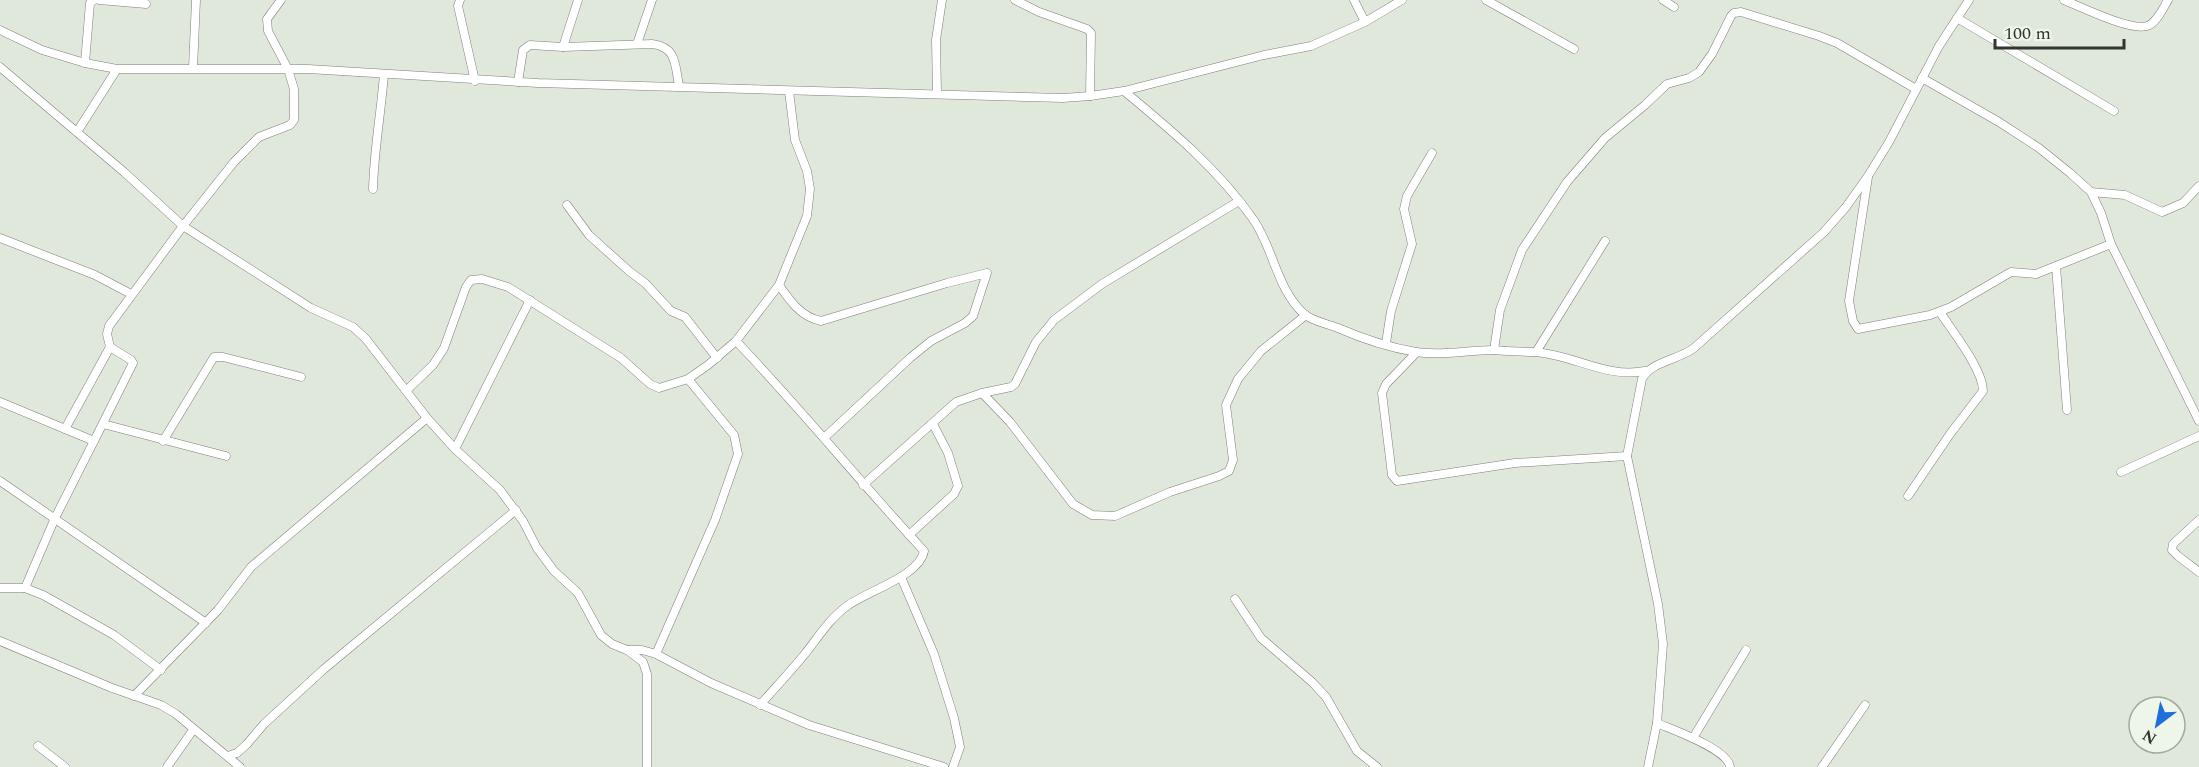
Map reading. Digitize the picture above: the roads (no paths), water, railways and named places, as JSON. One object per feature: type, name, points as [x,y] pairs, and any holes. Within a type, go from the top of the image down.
[{"type":"street","points":[[86,63],[90,3],[94,0]]},
{"type":"street","points":[[99,0],[146,4]]},
{"type":"street","points":[[193,68],[196,0]]},
{"type":"street","points":[[25,588],[55,518],[133,363],[110,346],[107,334],[109,326],[131,294],[234,162],[260,137],[290,125],[295,111],[294,89],[288,69],[268,31],[267,19],[281,0]]},
{"type":"street","points":[[563,47],[578,0]]},
{"type":"street","points":[[637,44],[652,0]]},
{"type":"street","points":[[937,93],[936,40],[942,0]]},
{"type":"street","points":[[1015,0],[1039,12],[1087,29],[1091,33],[1090,96]]},
{"type":"street","points":[[1354,0],[1365,22]]},
{"type":"street","points":[[0,30],[42,50],[117,69],[288,69],[475,81],[789,91],[1037,97],[1090,96],[1124,91],[1264,55],[1311,46],[1365,22],[1402,0]]},
{"type":"street","points":[[1486,0],[1574,49]]},
{"type":"street","points":[[1664,0],[1674,7]]},
{"type":"street","points":[[1124,91],[1199,157],[1239,201],[1266,242],[1285,292],[1306,315],[1349,333],[1417,352],[1494,350],[1536,352],[1622,373],[1645,371],[1685,355],[1824,232],[1868,176],[1922,78],[1969,0]]},
{"type":"street","points":[[2064,0],[2112,20],[2139,27],[2151,24],[2168,0]]},
{"type":"street","points":[[458,2],[475,81]]},
{"type":"street","points":[[1494,350],[1500,310],[1522,250],[1567,182],[1605,138],[1667,84],[1689,78],[1699,72],[1712,54],[1734,13],[1741,12],[1828,39],[1916,89]]},
{"type":"street","points":[[1957,18],[2114,111]]},
{"type":"street","points":[[518,82],[523,50],[530,45],[563,47],[637,44],[660,45],[671,53],[679,86]]},
{"type":"street","points":[[0,67],[183,226],[311,308],[359,332],[366,339],[427,418],[455,449],[500,490],[516,510],[554,571],[578,593],[601,635],[643,662],[647,674],[648,767]]},
{"type":"street","points":[[77,132],[117,69]]},
{"type":"street","points":[[373,189],[374,157],[381,119],[384,74]]},
{"type":"street","points":[[1922,78],[2029,142],[2091,192],[2111,244],[2199,421]]},
{"type":"street","points":[[406,391],[433,365],[444,348],[471,280],[482,279],[508,287],[621,358],[650,384],[659,388],[688,379],[717,358],[736,341],[779,285],[807,216],[810,189],[807,171],[795,140],[789,91]]},
{"type":"street","points":[[1386,343],[1391,310],[1412,244],[1404,209],[1407,196],[1432,153]]},
{"type":"street","points":[[1868,176],[1849,301],[1855,327],[1861,330],[1940,312],[2011,272],[2031,275],[2111,244]]},
{"type":"street","points":[[2091,192],[2125,195],[2162,212],[2183,203],[2199,186]]},
{"type":"street","points":[[863,485],[956,402],[982,393],[1006,389],[1015,384],[1036,342],[1046,328],[1102,284],[1239,201]]},
{"type":"street","points":[[567,205],[589,236],[645,282],[671,310],[685,318],[717,358]]},
{"type":"street","points":[[0,238],[95,275],[131,294]]},
{"type":"street","points":[[1536,352],[1605,241]]},
{"type":"street","points":[[2056,266],[2067,410]]},
{"type":"street","points":[[779,285],[790,302],[810,319],[821,321],[987,273],[973,316],[910,358],[824,438]]},
{"type":"street","points":[[455,449],[530,300]]},
{"type":"street","points":[[1908,496],[1950,434],[1983,391],[1982,383],[1974,367],[1940,312]]},
{"type":"street","points":[[982,393],[1010,422],[1073,504],[1092,514],[1115,516],[1170,492],[1229,471],[1233,460],[1226,405],[1238,379],[1261,351],[1306,315]]},
{"type":"street","points":[[736,341],[785,392],[863,485],[924,550],[919,563],[901,577],[870,591],[846,607],[830,622],[792,670],[760,705]]},
{"type":"street","points":[[65,429],[110,346]]},
{"type":"street","points":[[1417,352],[1386,384],[1383,393],[1392,475],[1397,481],[1515,463],[1627,456]]},
{"type":"street","points":[[163,441],[213,357],[223,357],[301,377]]},
{"type":"street","points":[[1645,371],[1635,408],[1627,456],[1658,604],[1662,634],[1657,723],[1648,767]]},
{"type":"street","points":[[656,654],[715,520],[738,454],[734,435],[688,379]]},
{"type":"street","points":[[0,402],[94,441]]},
{"type":"street","points":[[134,696],[206,623],[251,567],[427,418]]},
{"type":"street","points":[[103,424],[226,456]]},
{"type":"street","points":[[909,534],[954,494],[958,486],[948,453],[933,424]]},
{"type":"street","points":[[2121,472],[2199,436]]},
{"type":"street","points":[[0,481],[206,623]]},
{"type":"street","points":[[228,756],[237,753],[247,744],[264,724],[324,669],[516,510]]},
{"type":"street","points":[[2199,520],[2173,544],[2172,550],[2199,572]]},
{"type":"street","points":[[901,577],[934,654],[958,736],[960,747],[953,767]]},
{"type":"street","points":[[0,588],[25,588],[43,595],[114,635],[161,670]]},
{"type":"street","points":[[1235,599],[1261,638],[1312,682],[1326,698],[1357,751],[1377,767]]},
{"type":"street","points":[[0,641],[161,705],[176,714],[240,767]]},
{"type":"street","points":[[627,650],[642,650],[656,654],[711,683],[760,705],[838,735],[944,767]]},
{"type":"street","points":[[1693,738],[1746,650]]},
{"type":"street","points":[[1822,767],[1865,705]]},
{"type":"street","points":[[1657,723],[1693,738],[1728,760],[1731,767]]},
{"type":"street","points":[[167,767],[193,730]]},
{"type":"street","points":[[38,746],[65,767]]}]
